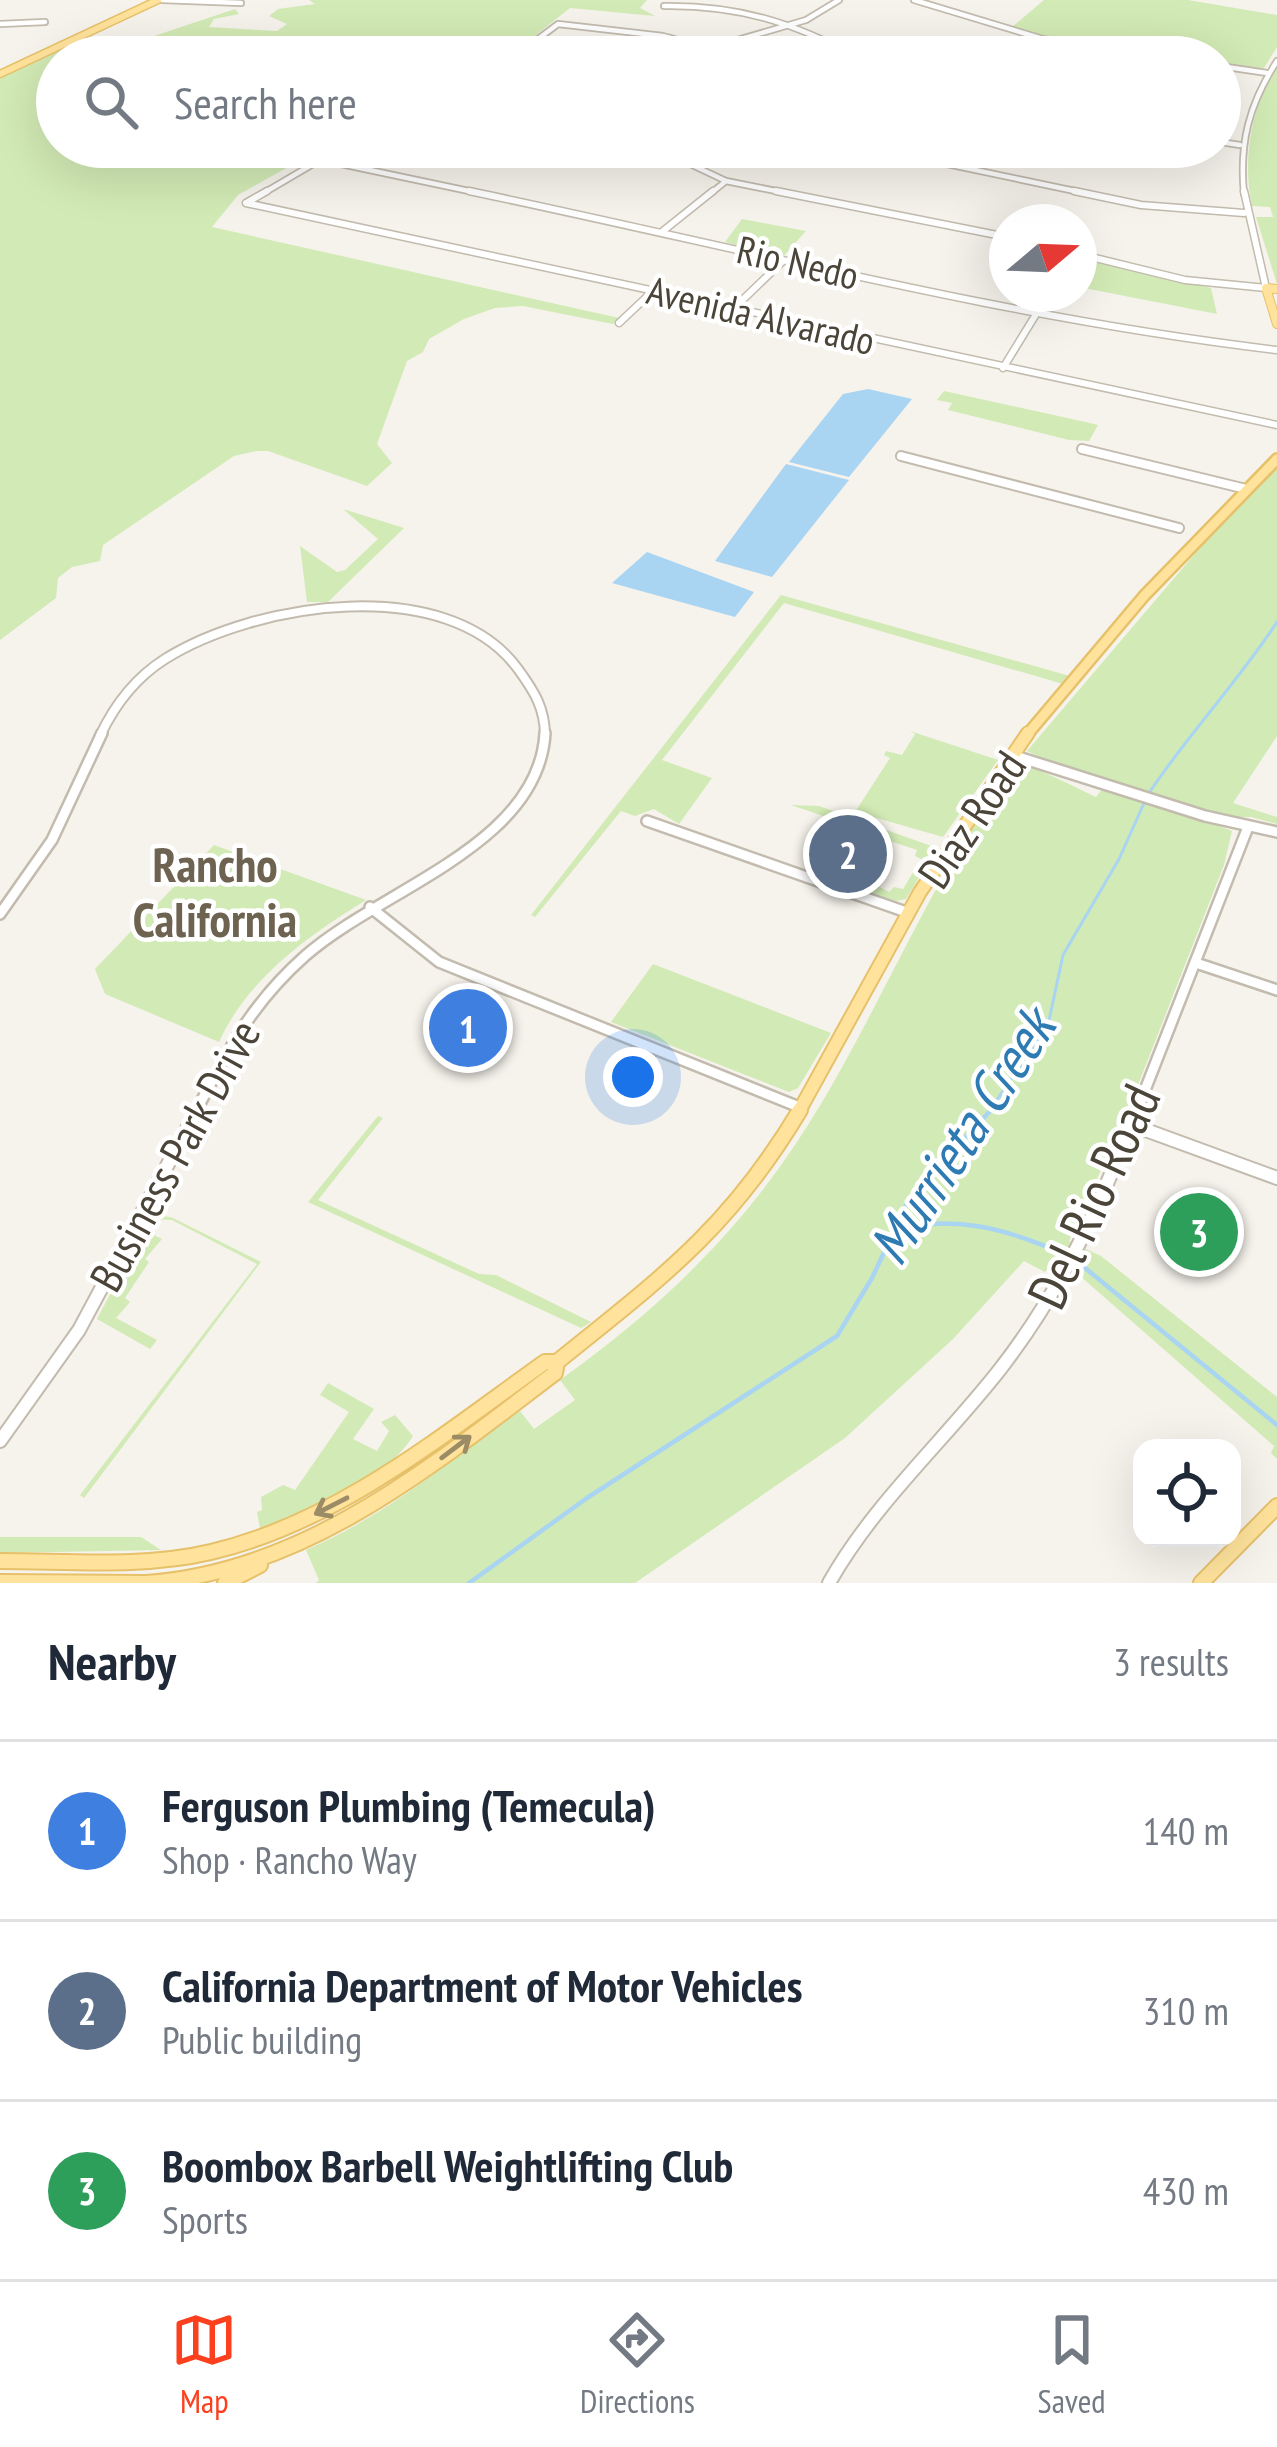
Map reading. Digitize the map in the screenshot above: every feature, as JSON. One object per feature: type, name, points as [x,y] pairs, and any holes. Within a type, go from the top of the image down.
[{"type":"main road","points":[[82,36],[160,0]]},
{"type":"main road","points":[[0,74],[36,57]]},
{"type":"main road","points":[[1272,289],[1277,324]]},
{"type":"main road","name":"Diaz Road","points":[[0,1582],[146,1583],[228,1569],[285,1552],[340,1526],[437,1462],[555,1373],[557,1362],[728,1215],[799,1107],[909,913],[1011,755],[1064,690],[1277,459]]},
{"type":"main road","name":"Diaz Road","points":[[0,1561],[152,1561],[211,1552],[266,1535],[347,1498],[545,1362],[557,1362]]},
{"type":"main road","points":[[1201,1583],[1277,1506]]},
{"type":"main road","points":[[226,1583],[285,1552]]},
{"type":"street","points":[[160,0],[241,2]]},
{"type":"street","points":[[750,36],[795,23],[839,0]]},
{"type":"street","points":[[914,0],[1030,36]]},
{"type":"street","points":[[664,6],[742,10],[795,23],[819,36]]},
{"type":"street","points":[[0,25],[45,22]]},
{"type":"street","points":[[542,36],[558,24],[663,36]]},
{"type":"street","points":[[1241,142],[1267,73],[1277,61]]},
{"type":"street","points":[[1241,69],[1267,73]]},
{"type":"street","points":[[1097,258],[1185,280],[1272,289],[1244,213],[1241,162]]},
{"type":"street","name":"Avenida Alvarado","points":[[308,168],[245,203],[1277,425]]},
{"type":"street","name":"Rio Nedo","points":[[360,168],[989,301]]},
{"type":"street","points":[[699,168],[726,181],[989,233]]},
{"type":"street","points":[[966,168],[1141,205],[1244,213]]},
{"type":"street","points":[[663,232],[726,181]]},
{"type":"street","points":[[730,311],[783,261]]},
{"type":"street","points":[[619,323],[653,291]]},
{"type":"street","points":[[1003,368],[1037,312]]},
{"type":"street","name":"Rio Nedo","points":[[1043,312],[1207,343],[1277,350]]},
{"type":"street","points":[[1082,449],[1246,489]]},
{"type":"street","points":[[901,456],[1205,534]]},
{"type":"street","name":"Business Park Drive","points":[[0,914],[41,861],[78,788],[102,725],[126,690],[169,656],[224,628],[274,614],[341,606],[405,611],[472,632],[524,672],[540,702],[545,727],[540,768],[510,815],[479,844],[370,907],[287,970],[248,1014],[79,1330],[0,1441]]},
{"type":"street","points":[[1011,755],[1277,832]]},
{"type":"street","points":[[647,821],[909,913]]},
{"type":"street","name":"Del Rio Road","points":[[829,1583],[881,1510],[1006,1364],[1082,1246],[1248,827]]},
{"type":"street","points":[[370,907],[439,962],[472,978],[799,1107]]},
{"type":"street","points":[[1196,963],[1277,990]]},
{"type":"street","points":[[1132,1126],[1277,1178]]},
{"type":"green space","points":[[309,0],[647,0],[640,8],[655,16],[570,8],[535,36],[154,36],[235,9],[239,14],[214,19],[209,27],[277,31],[287,24],[269,16],[278,9],[315,4]]},
{"type":"green space","points":[[1044,0],[1188,0],[1277,15],[1277,47],[1259,69],[1241,67],[1241,36],[1046,36],[1012,27]]},
{"type":"green space","points":[[36,60],[36,168],[286,168],[238,195],[212,227],[619,318],[613,324],[523,306],[495,308],[464,319],[429,339],[423,352],[407,361],[377,444],[392,463],[367,486],[268,451],[234,456],[103,545],[100,561],[72,567],[58,578],[56,598],[0,640],[0,78]]},
{"type":"green space","points":[[1277,67],[1277,284],[1256,217],[1273,217],[1270,207],[1252,206],[1248,170],[1255,116]]},
{"type":"green space","points":[[742,219],[806,231],[782,258],[725,242]]},
{"type":"green space","points":[[1097,262],[1211,288],[1217,314],[1097,291]]},
{"type":"green space","points":[[944,391],[1098,425],[1089,441],[1069,440],[948,410],[952,403],[937,400]]},
{"type":"green space","points":[[1277,468],[1277,736],[1233,803],[1277,817],[1277,824],[1251,817],[1202,819],[1232,831],[1224,865],[1129,1108],[1069,1241],[1101,1256],[1277,1397],[1277,1459],[1271,1453],[1274,1446],[1079,1275],[1053,1261],[1045,1272],[1024,1261],[953,1339],[845,1438],[635,1583],[316,1583],[319,1580],[306,1550],[390,1504],[520,1411],[534,1429],[575,1400],[560,1380],[670,1291],[743,1215],[800,1137],[949,867],[1016,764],[1096,797],[1104,787],[1027,751],[1250,489]]},
{"type":"green space","points":[[343,509],[404,528],[328,602],[307,602],[300,546],[337,572],[378,539]]},
{"type":"green space","points":[[781,595],[1070,676],[1063,684],[784,603],[662,760],[712,778],[679,824],[654,809],[635,816],[621,811],[535,917],[531,915]]},
{"type":"green space","points":[[910,731],[998,760],[943,837],[849,810],[857,809],[890,758],[884,755],[886,751],[902,755],[915,734]]},
{"type":"green space","points":[[791,805],[819,806],[937,848],[906,899],[896,901],[869,892],[868,887],[871,882],[889,892],[894,887],[903,889],[921,859],[915,856],[917,850],[837,828],[834,820],[821,826],[826,817]]},
{"type":"green space","points":[[214,845],[366,900],[323,928],[263,978],[219,1042],[105,994],[95,969]]},
{"type":"green space","points":[[653,964],[831,1033],[798,1088],[789,1092],[611,1022]]},
{"type":"green space","points":[[378,1116],[383,1118],[318,1200],[479,1274],[496,1275],[591,1322],[581,1328],[308,1202]]},
{"type":"green space","points":[[151,1213],[173,1218],[261,1262],[84,1498],[80,1495],[257,1264],[172,1220],[149,1219]]},
{"type":"green space","points":[[144,1230],[162,1239],[145,1259],[149,1262],[125,1298],[130,1302],[116,1318],[157,1340],[150,1349],[97,1319]]},
{"type":"green space","points":[[328,1383],[374,1409],[353,1439],[377,1451],[389,1431],[381,1422],[395,1415],[413,1436],[366,1480],[324,1504],[260,1529],[261,1497],[283,1485],[295,1490],[349,1412],[320,1395]]},
{"type":"green space","points":[[0,1537],[141,1537],[161,1550],[0,1553]]},
{"type":"water","points":[[868,389],[912,399],[849,477],[789,462],[843,394]]},
{"type":"water","points":[[786,464],[849,480],[772,577],[715,561]]},
{"type":"water","points":[[647,552],[754,592],[735,617],[612,583]]},
{"type":"waterway","name":"Murrieta Creek","points":[[1149,793],[1277,622]]},
{"type":"waterway","name":"Murrieta Creek","points":[[988,1113],[1048,1025],[1063,955],[1119,859],[1145,801]]},
{"type":"waterway","name":"Murrieta Creek","points":[[895,1229],[909,1199],[991,1110]]},
{"type":"waterway","points":[[895,1229],[938,1224],[981,1227],[1066,1255]]},
{"type":"waterway","name":"Murrieta Creek","points":[[469,1583],[587,1498],[837,1336],[895,1229]]},
{"type":"waterway","points":[[1074,1259],[1277,1425]]},
{"type":"place","name":"California Department of Motor Vehicles","points":[[848,854]]},
{"type":"place","name":"Ferguson Plumbing (Temecula)","points":[[468,1028]]},
{"type":"place","name":"Boombox Barbell Weightlifting Club","points":[[1199,1232]]},
{"type":"district","name":"Rancho California","points":[[215,892]]}]
